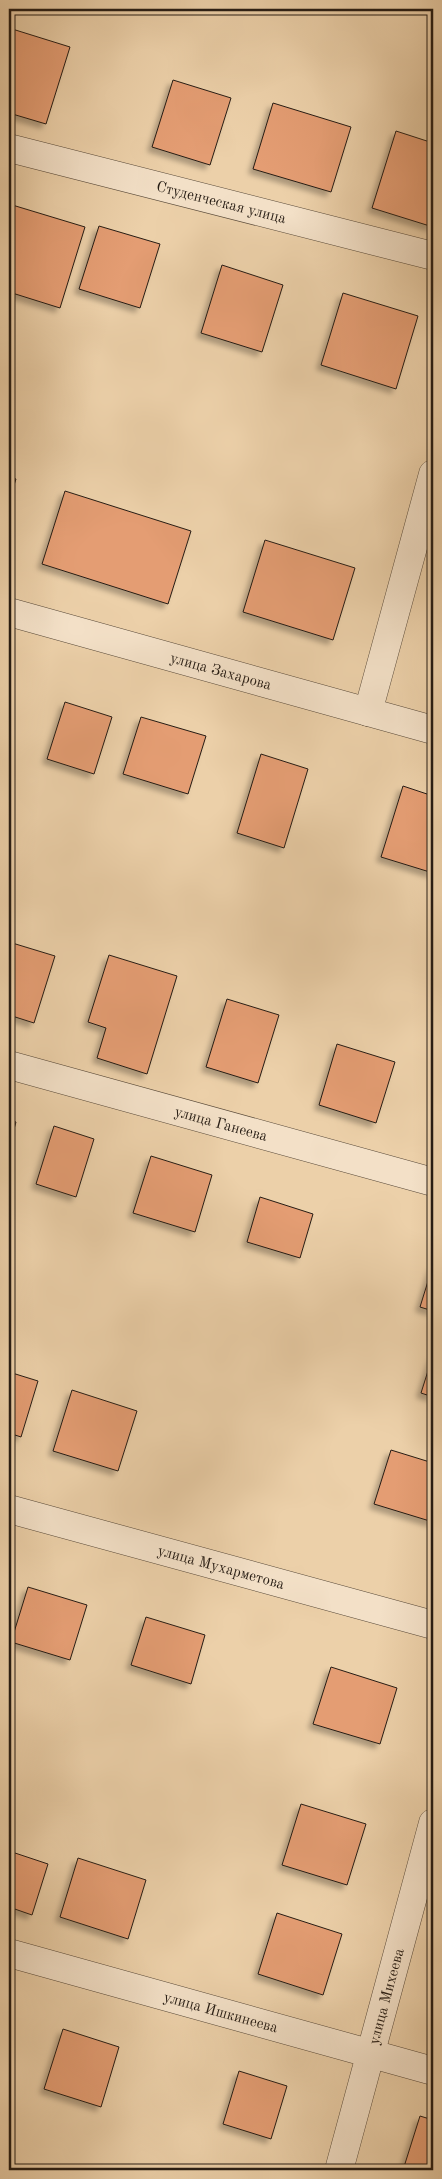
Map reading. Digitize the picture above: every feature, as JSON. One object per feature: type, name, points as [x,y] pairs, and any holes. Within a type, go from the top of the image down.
[{"type":"street","name":"Студенческая улица","points":[[9,148],[433,256]]},
{"type":"street","points":[[368,712],[433,474]]},
{"type":"street","name":"улица Захарова","points":[[9,612],[433,730]]},
{"type":"street","name":"улица Ганеева","points":[[9,1066],[433,1182]]},
{"type":"street","name":"улица Мухарметова","points":[[9,1509],[433,1624]]},
{"type":"street","name":"улица Михеева","points":[[339,2170],[433,1823]]},
{"type":"street","name":"улица Ишкинеева","points":[[9,1952],[433,2071]]},
{"type":"building","points":[[9,28],[70,47],[46,124],[9,113]]},
{"type":"building","points":[[173,80],[231,98],[210,165],[152,147]]},
{"type":"building","points":[[273,103],[351,127],[331,192],[253,169]]},
{"type":"building","points":[[396,131],[433,143],[433,227],[372,208]]},
{"type":"building","points":[[9,204],[85,227],[60,308],[9,292]]},
{"type":"building","points":[[99,226],[160,244],[140,308],[79,289]]},
{"type":"building","points":[[222,265],[283,285],[262,352],[201,333]]},
{"type":"building","points":[[343,293],[418,316],[396,389],[321,365]]},
{"type":"building","points":[[9,477],[16,479],[9,501]]},
{"type":"building","points":[[65,491],[191,531],[168,604],[42,564]]},
{"type":"building","points":[[265,540],[355,568],[333,640],[243,612]]},
{"type":"building","points":[[65,702],[112,717],[94,774],[47,759]]},
{"type":"building","points":[[141,717],[206,736],[188,794],[123,774]]},
{"type":"building","points":[[261,754],[308,769],[284,848],[237,833]]},
{"type":"building","points":[[403,786],[433,796],[433,873],[381,857]]},
{"type":"building","points":[[9,942],[55,956],[34,1023],[9,1015]]},
{"type":"building","points":[[109,955],[177,976],[147,1074],[97,1058],[106,1028],[88,1022]]},
{"type":"building","points":[[227,999],[279,1015],[258,1083],[206,1067]]},
{"type":"building","points":[[337,1044],[395,1062],[376,1123],[319,1105]]},
{"type":"building","points":[[9,1120],[16,1122],[9,1147]]},
{"type":"building","points":[[54,1126],[94,1139],[76,1197],[36,1184]]},
{"type":"building","points":[[151,1156],[212,1175],[195,1232],[133,1213]]},
{"type":"building","points":[[260,1197],[313,1214],[300,1258],[247,1242]]},
{"type":"building","points":[[433,1265],[433,1311],[420,1307]]},
{"type":"building","points":[[433,1355],[433,1397],[421,1393]]},
{"type":"building","points":[[9,1372],[38,1381],[21,1437],[9,1433]]},
{"type":"building","points":[[72,1390],[137,1411],[118,1471],[53,1451]]},
{"type":"building","points":[[391,1450],[433,1463],[433,1522],[374,1504]]},
{"type":"building","points":[[28,1587],[87,1605],[70,1660],[11,1642]]},
{"type":"building","points":[[146,1617],[205,1635],[191,1684],[131,1665]]},
{"type":"building","points":[[331,1667],[397,1688],[380,1744],[313,1724]]},
{"type":"building","points":[[301,1804],[366,1824],[347,1885],[282,1865]]},
{"type":"building","points":[[9,1851],[48,1864],[32,1915],[9,1907]]},
{"type":"building","points":[[78,1858],[146,1880],[128,1939],[60,1917]]},
{"type":"building","points":[[277,1913],[342,1934],[323,1995],[258,1974]]},
{"type":"building","points":[[63,2029],[119,2047],[101,2107],[44,2089]]},
{"type":"building","points":[[239,2071],[287,2086],[271,2139],[223,2124]]},
{"type":"building","points":[[420,2116],[433,2120],[433,2170],[403,2170]]}]
